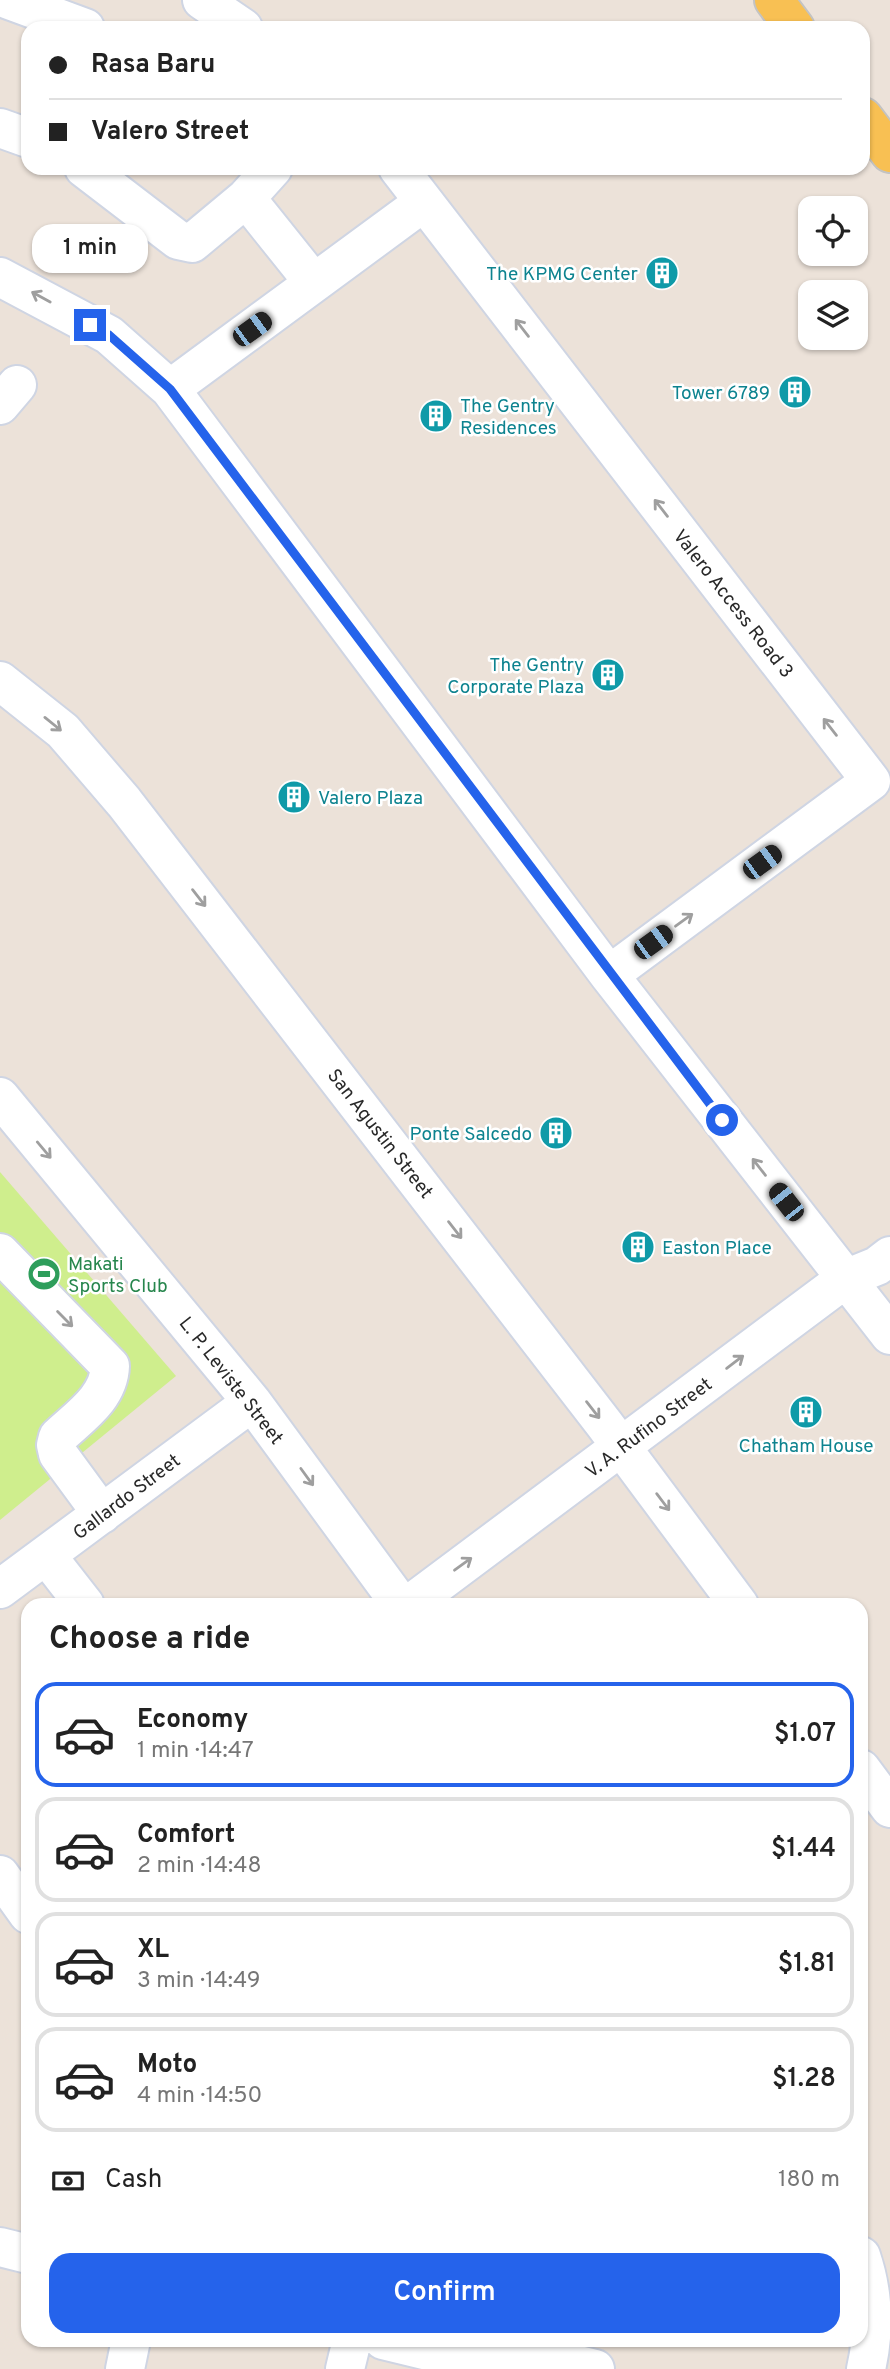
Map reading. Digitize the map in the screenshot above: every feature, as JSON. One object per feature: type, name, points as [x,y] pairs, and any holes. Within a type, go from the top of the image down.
[{"type":"main road","points":[[774,0],[790,21]]},
{"type":"main road","points":[[870,126],[890,153]]},
{"type":"street","points":[[9,0],[66,21]]},
{"type":"street","points":[[202,0],[233,21]]},
{"type":"street","points":[[0,128],[21,136]]},
{"type":"street","points":[[93,175],[178,240],[192,243],[246,198],[267,175]]},
{"type":"street","name":"Valero Access Road 3","points":[[403,175],[871,781],[609,975]]},
{"type":"street","points":[[246,198],[313,284]]},
{"type":"street","points":[[170,389],[424,202]]},
{"type":"street","points":[[0,277],[109,335],[170,389],[609,975],[890,1335]]},
{"type":"street","name":"San Agustin Street","points":[[0,681],[63,731],[124,802],[622,1448],[734,1598]]},
{"type":"street","name":"L. P. Leviste Street","points":[[0,1097],[252,1402],[396,1598]]},
{"type":"street","points":[[845,1279],[864,1251],[890,1231]]},
{"type":"street","points":[[0,1253],[110,1366],[109,1380],[104,1392],[58,1437],[56,1445],[58,1454],[102,1514]]},
{"type":"street","name":"V. A. Rufino Street","points":[[418,1598],[845,1279],[877,1266],[890,1256]]},
{"type":"street","name":"Gallardo Street","points":[[0,1590],[252,1402]]},
{"type":"street","points":[[47,1555],[80,1598]]},
{"type":"street","points":[[868,1778],[890,1808]]},
{"type":"street","points":[[0,1875],[21,1904]]},
{"type":"street","points":[[0,2247],[21,2252]]},
{"type":"street","points":[[866,2369],[874,2337],[868,2278]]},
{"type":"street","points":[[124,2369],[129,2347]]},
{"type":"street","points":[[345,2369],[350,2347]]},
{"type":"street","points":[[424,2347],[488,2361],[595,2369]]},
{"type":"green space","name":"Makati Sports Club","points":[[0,1172],[176,1376],[0,1520]]},
{"type":"place","name":"The KPMG Center","points":[[662,273]]},
{"type":"place","name":"Tower 6789","points":[[795,392]]},
{"type":"place","name":"The Gentry Residences","points":[[436,416]]},
{"type":"place","name":"The Gentry Corporate Plaza","points":[[608,675]]},
{"type":"place","name":"Valero Plaza","points":[[294,797]]},
{"type":"place","name":"Ponte Salcedo","points":[[556,1133]]},
{"type":"place","name":"Easton Place","points":[[638,1247]]},
{"type":"place","name":"Makati Sports Club","points":[[44,1274]]},
{"type":"place","name":"Chatham House","points":[[806,1412]]},
{"type":"route","points":[[90,325],[109,335],[170,389],[609,975],[722,1120]]}]
